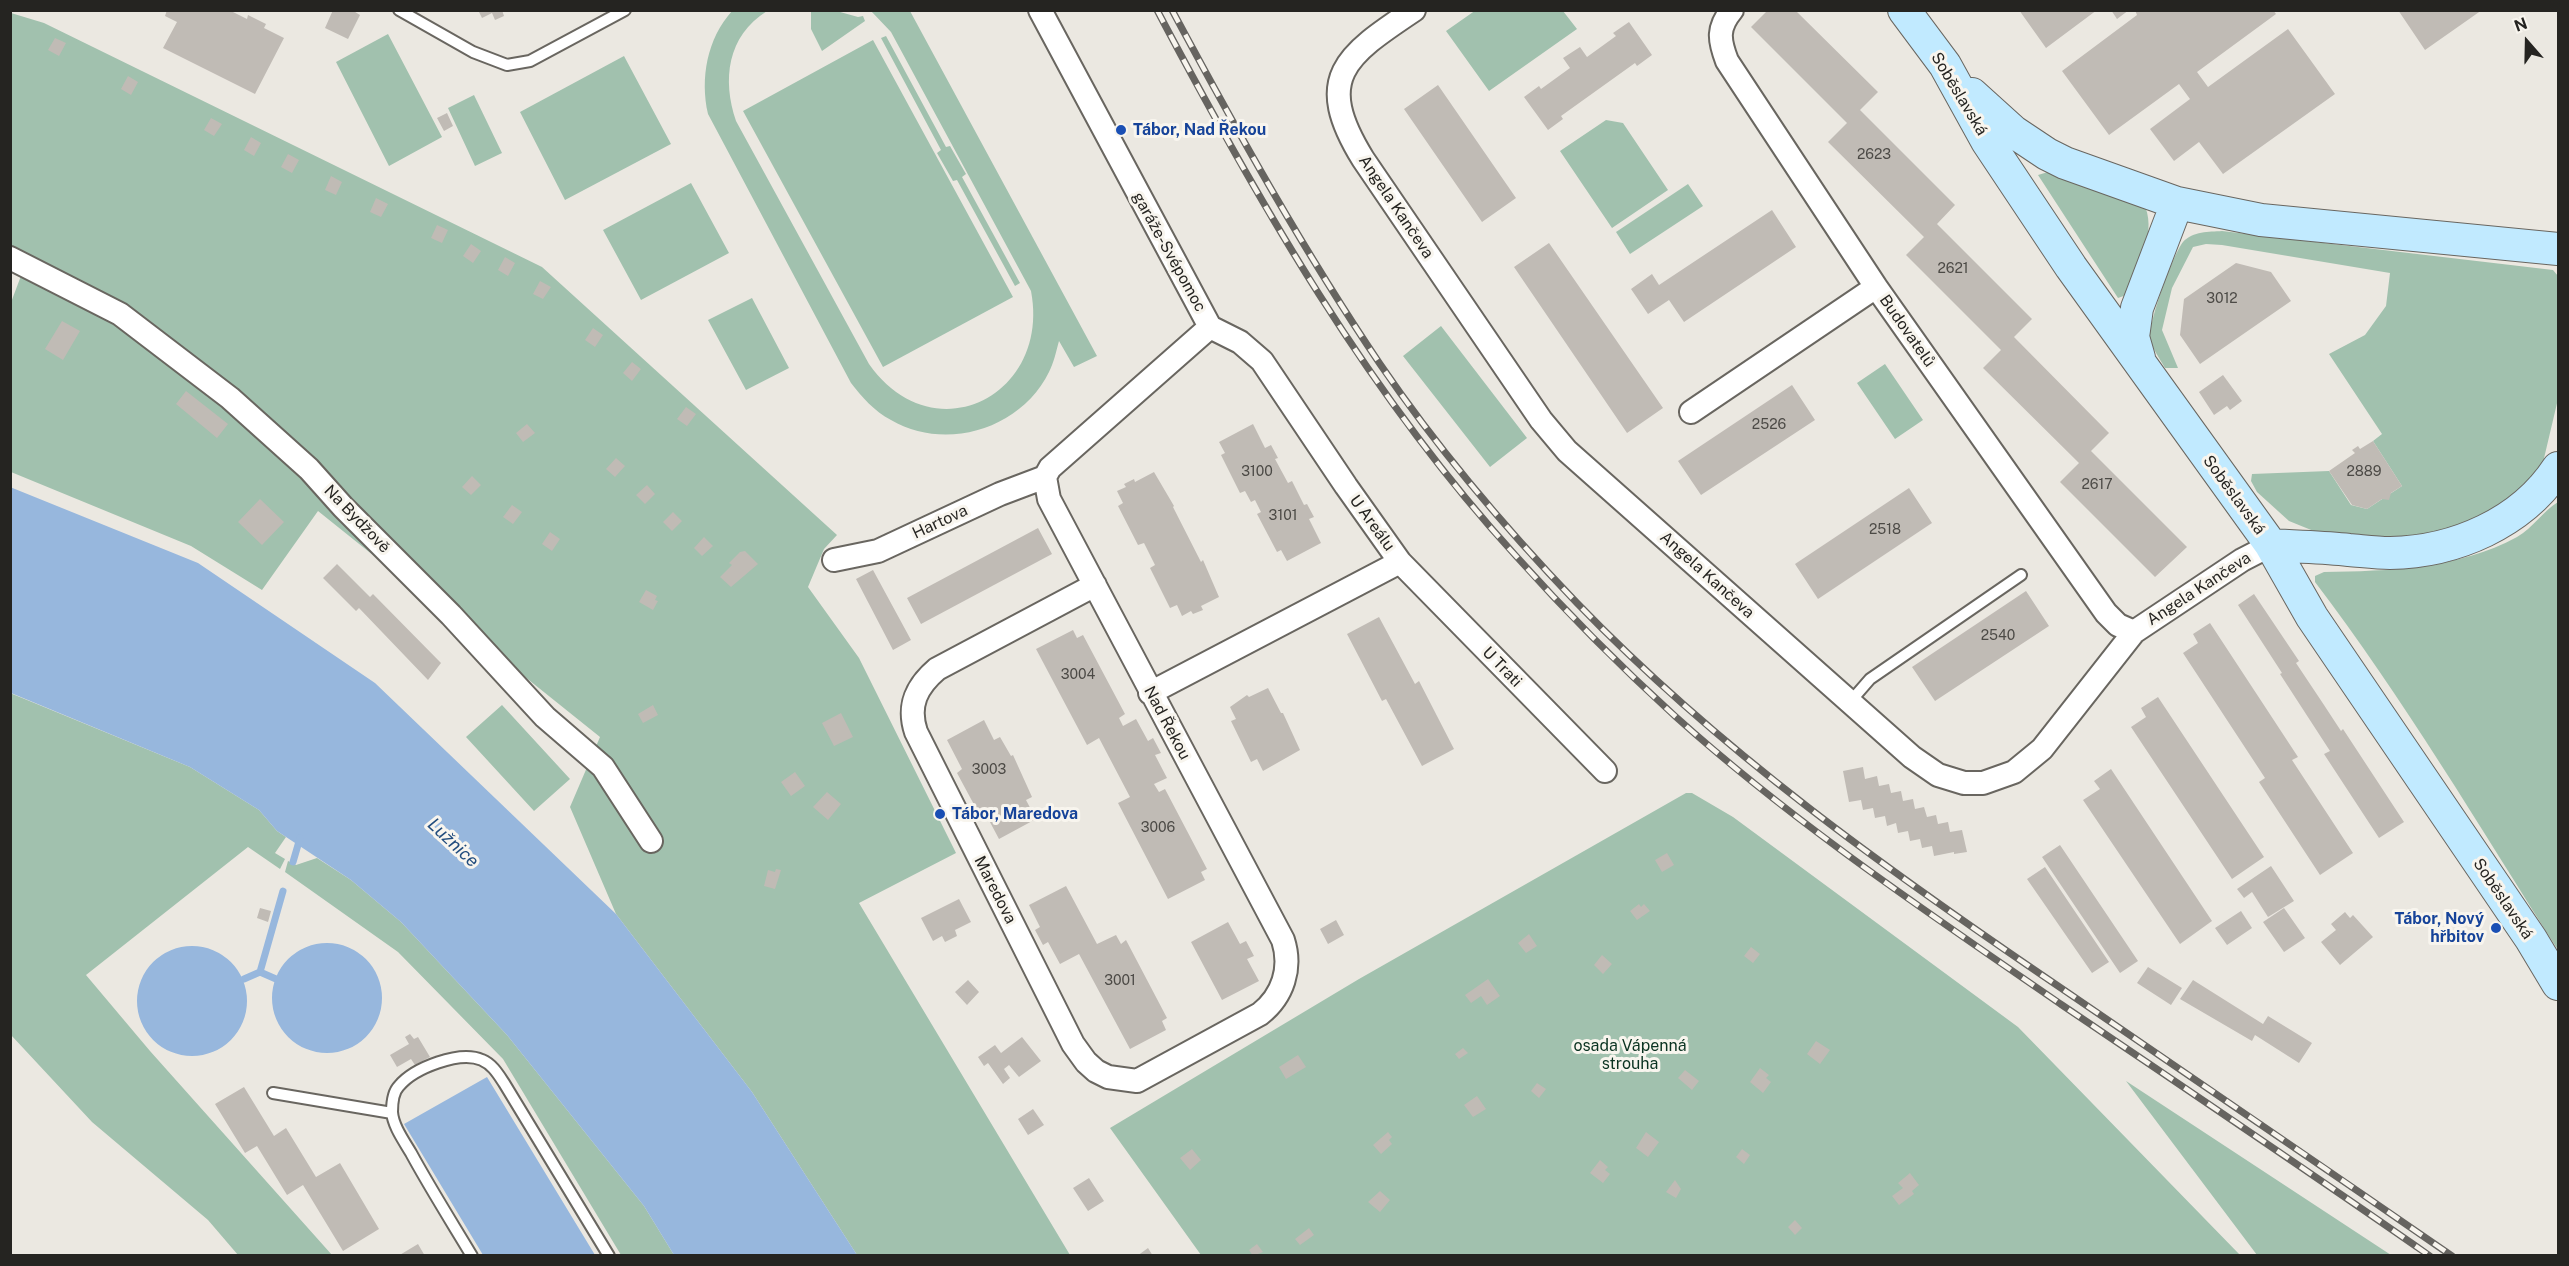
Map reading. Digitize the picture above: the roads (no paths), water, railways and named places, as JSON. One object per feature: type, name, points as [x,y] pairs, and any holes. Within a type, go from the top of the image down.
[{"type":"main road","name":"Soběslavská","points":[[1904,10],[1945,65],[1987,141],[2071,267],[2271,545],[2312,617],[2531,939],[2559,984]]},
{"type":"main road","points":[[1945,65],[1999,120],[2028,143],[2066,163],[2176,203],[2261,220],[2559,249]]},
{"type":"main road","points":[[2142,366],[2133,337],[2134,320],[2176,203]]},
{"type":"main road","points":[[2271,545],[2390,553],[2439,547],[2480,533],[2504,521],[2531,501],[2559,468]]},
{"type":"street","name":"garáže-Svépomoc","points":[[1040,10],[1210,327],[1050,468],[1045,477]]},
{"type":"street","name":"Angela Kančeva","points":[[1414,10],[1377,34],[1352,57],[1341,76],[1338,96],[1340,111],[1349,134],[1363,159],[1541,420],[1567,451],[1912,757],[1938,775],[1972,784],[1994,780],[2014,772],[2042,749],[2134,632],[2242,560],[2271,545]]},
{"type":"street","name":"Budovatelů","points":[[1732,10],[1723,21],[1720,35],[1728,61],[1876,287],[2106,613],[2118,625],[2134,632]]},
{"type":"street","name":"Na Bydžově","points":[[10,258],[120,314],[230,398],[309,470],[451,615],[544,717],[603,767],[651,841]]},
{"type":"street","points":[[1691,412],[1876,287]]},
{"type":"street","name":"U Areálu","points":[[1150,693],[1400,562],[1262,361],[1240,342],[1210,327]]},
{"type":"street","name":"Hartova","points":[[834,560],[878,551],[1000,494],[1045,477]]},
{"type":"street","name":"Nad Řekou","points":[[1045,477],[1049,499],[1282,940],[1286,949],[1286,969]]},
{"type":"street","name":"U Trati","points":[[1400,562],[1605,771]]},
{"type":"street","name":"Maredova","points":[[1095,585],[938,669],[919,688],[913,705],[916,732],[1073,1044],[1086,1062],[1108,1077],[1137,1081],[1260,1014],[1272,1005],[1284,983],[1286,969]]},
{"type":"lane","points":[[399,10],[473,52],[507,65],[530,60],[625,10]]},
{"type":"lane","points":[[1850,702],[1870,679],[2021,575]]},
{"type":"lane","points":[[472,1256],[396,1126],[392,1113],[393,1095],[399,1084],[433,1064],[464,1056],[474,1057],[488,1063],[528,1121],[609,1256]]},
{"type":"lane","points":[[273,1093],[392,1113]]},
{"type":"water","name":"Lužnice","points":[[10,487],[198,563],[375,683],[616,914],[752,1092],[857,1255],[674,1255],[644,1206],[507,1035],[401,922],[351,880],[277,831],[259,810],[190,767],[11,693]]},
{"type":"water","points":[[327,943],[348,948],[366,959],[377,977],[382,998],[377,1019],[366,1037],[348,1048],[327,1053],[306,1048],[288,1037],[277,1019],[272,998],[277,977],[288,959],[306,948]]},
{"type":"water","points":[[192,946],[213,950],[231,962],[243,980],[247,1001],[243,1022],[231,1040],[213,1052],[192,1056],[171,1052],[153,1040],[141,1022],[137,1001],[141,980],[153,962],[171,950]]},
{"type":"water","points":[[487,1077],[595,1255],[483,1255],[404,1124]]},
{"type":"waterway","points":[[293,862],[300,838]]},
{"type":"waterway","points":[[260,972],[283,891]]},
{"type":"waterway","points":[[244,979],[260,972],[276,979]]},
{"type":"railway","points":[[1157,10],[1276,225],[1364,363],[1462,494],[1535,577],[1614,658],[1721,756],[1864,867],[2430,1256]]},
{"type":"railway","points":[[1172,10],[1297,234],[1402,396],[1449,457],[1524,546],[1632,658],[1748,760],[1933,900],[2452,1256]]},
{"type":"place","name":"Tábor, Nad Řekou","points":[[1121,130]]},
{"type":"place","name":"Tábor, Maredova","points":[[940,814]]},
{"type":"place","name":"Tábor, Nový hřbitov","points":[[2496,928]]},
{"type":"park label","name":"osada Vápenná strouha","points":[[1630,1055]]}]
